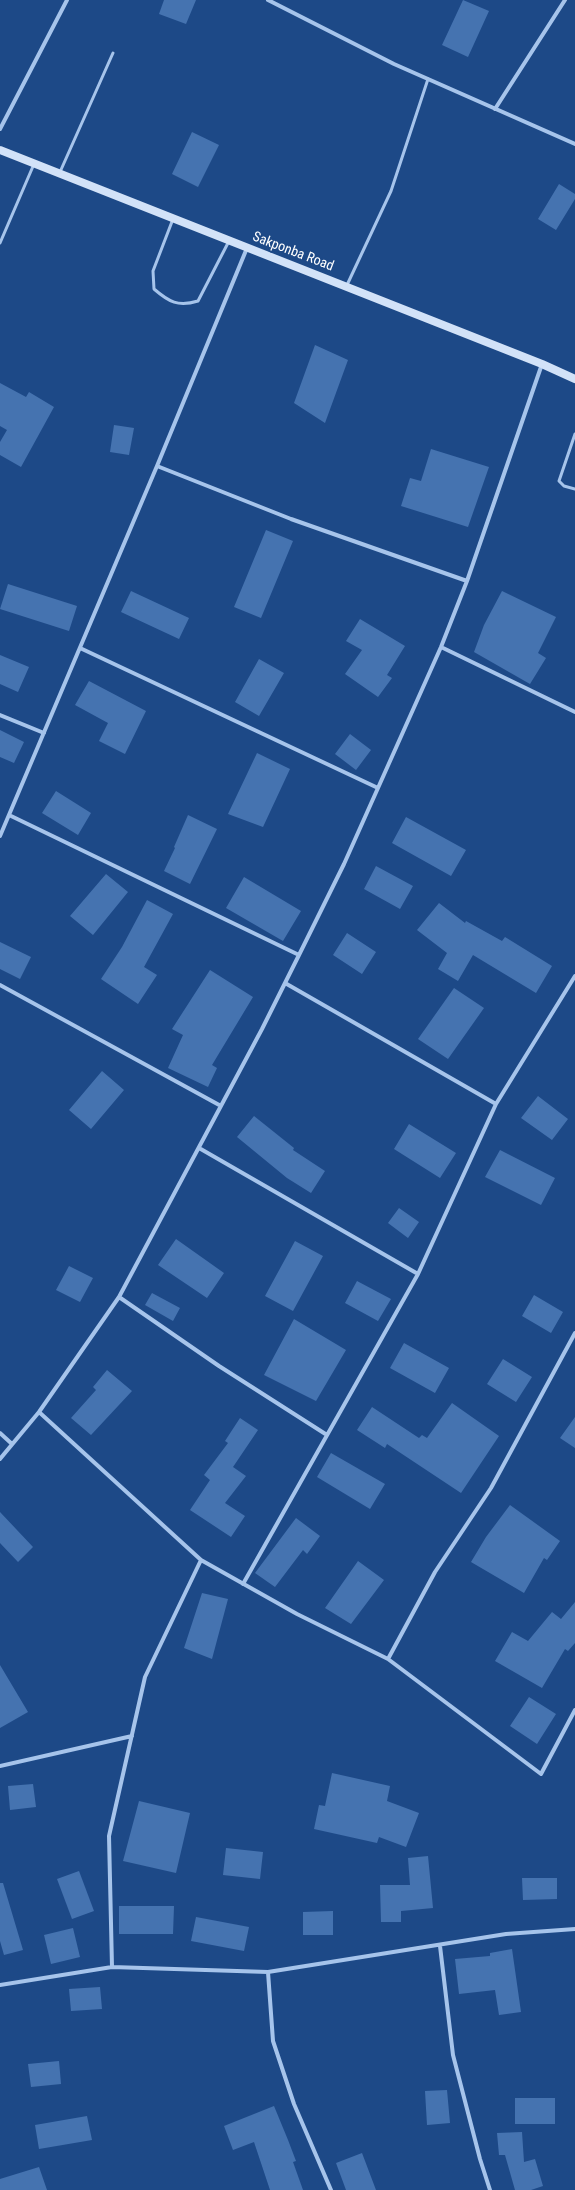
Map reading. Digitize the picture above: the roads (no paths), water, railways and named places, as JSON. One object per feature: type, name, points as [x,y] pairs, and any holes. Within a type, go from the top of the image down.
[{"type":"main road","name":"Sakponba Road","points":[[0,150],[574,376]]},
{"type":"street","points":[[0,129],[66,0]]},
{"type":"street","points":[[268,0],[428,80],[575,144]]},
{"type":"street","points":[[494,108],[565,0]]},
{"type":"street","points":[[0,836],[157,466],[247,248]]},
{"type":"street","points":[[0,1458],[39,1412],[119,1297],[199,1148],[299,955],[344,864],[442,647],[467,581],[542,364]]},
{"type":"street","points":[[157,466],[291,519],[467,581]]},
{"type":"street","points":[[442,647],[575,712]]},
{"type":"street","points":[[80,648],[378,788]]},
{"type":"street","points":[[0,715],[44,733]]},
{"type":"street","points":[[9,816],[299,955]]},
{"type":"street","points":[[243,1584],[418,1274],[496,1104],[575,976]]},
{"type":"street","points":[[285,983],[496,1104]]},
{"type":"street","points":[[0,985],[221,1106]]},
{"type":"street","points":[[199,1148],[418,1274]]},
{"type":"street","points":[[119,1297],[219,1366],[327,1435]]},
{"type":"street","points":[[388,1659],[435,1572],[491,1488],[575,1333]]},
{"type":"street","points":[[39,1412],[201,1560],[297,1614],[388,1659],[541,1774],[575,1710]]},
{"type":"street","points":[[0,1433],[12,1444]]},
{"type":"street","points":[[112,1966],[109,1836],[145,1677],[201,1560]]},
{"type":"street","points":[[0,1766],[132,1736]]},
{"type":"street","points":[[0,1985],[112,1966],[268,1972],[440,1946],[506,1934],[575,1929]]},
{"type":"street","points":[[440,1946],[453,2055],[480,2159],[490,2190]]},
{"type":"street","points":[[268,1972],[273,2041],[294,2104],[331,2190]]},
{"type":"lane","points":[[59,173],[113,54]]},
{"type":"lane","points":[[346,287],[391,191],[428,80]]},
{"type":"lane","points":[[0,243],[34,163]]},
{"type":"lane","points":[[173,219],[153,271],[154,289],[167,300],[185,304],[198,300],[229,241]]},
{"type":"lane","points":[[575,434],[559,481],[564,486],[575,489]]}]
